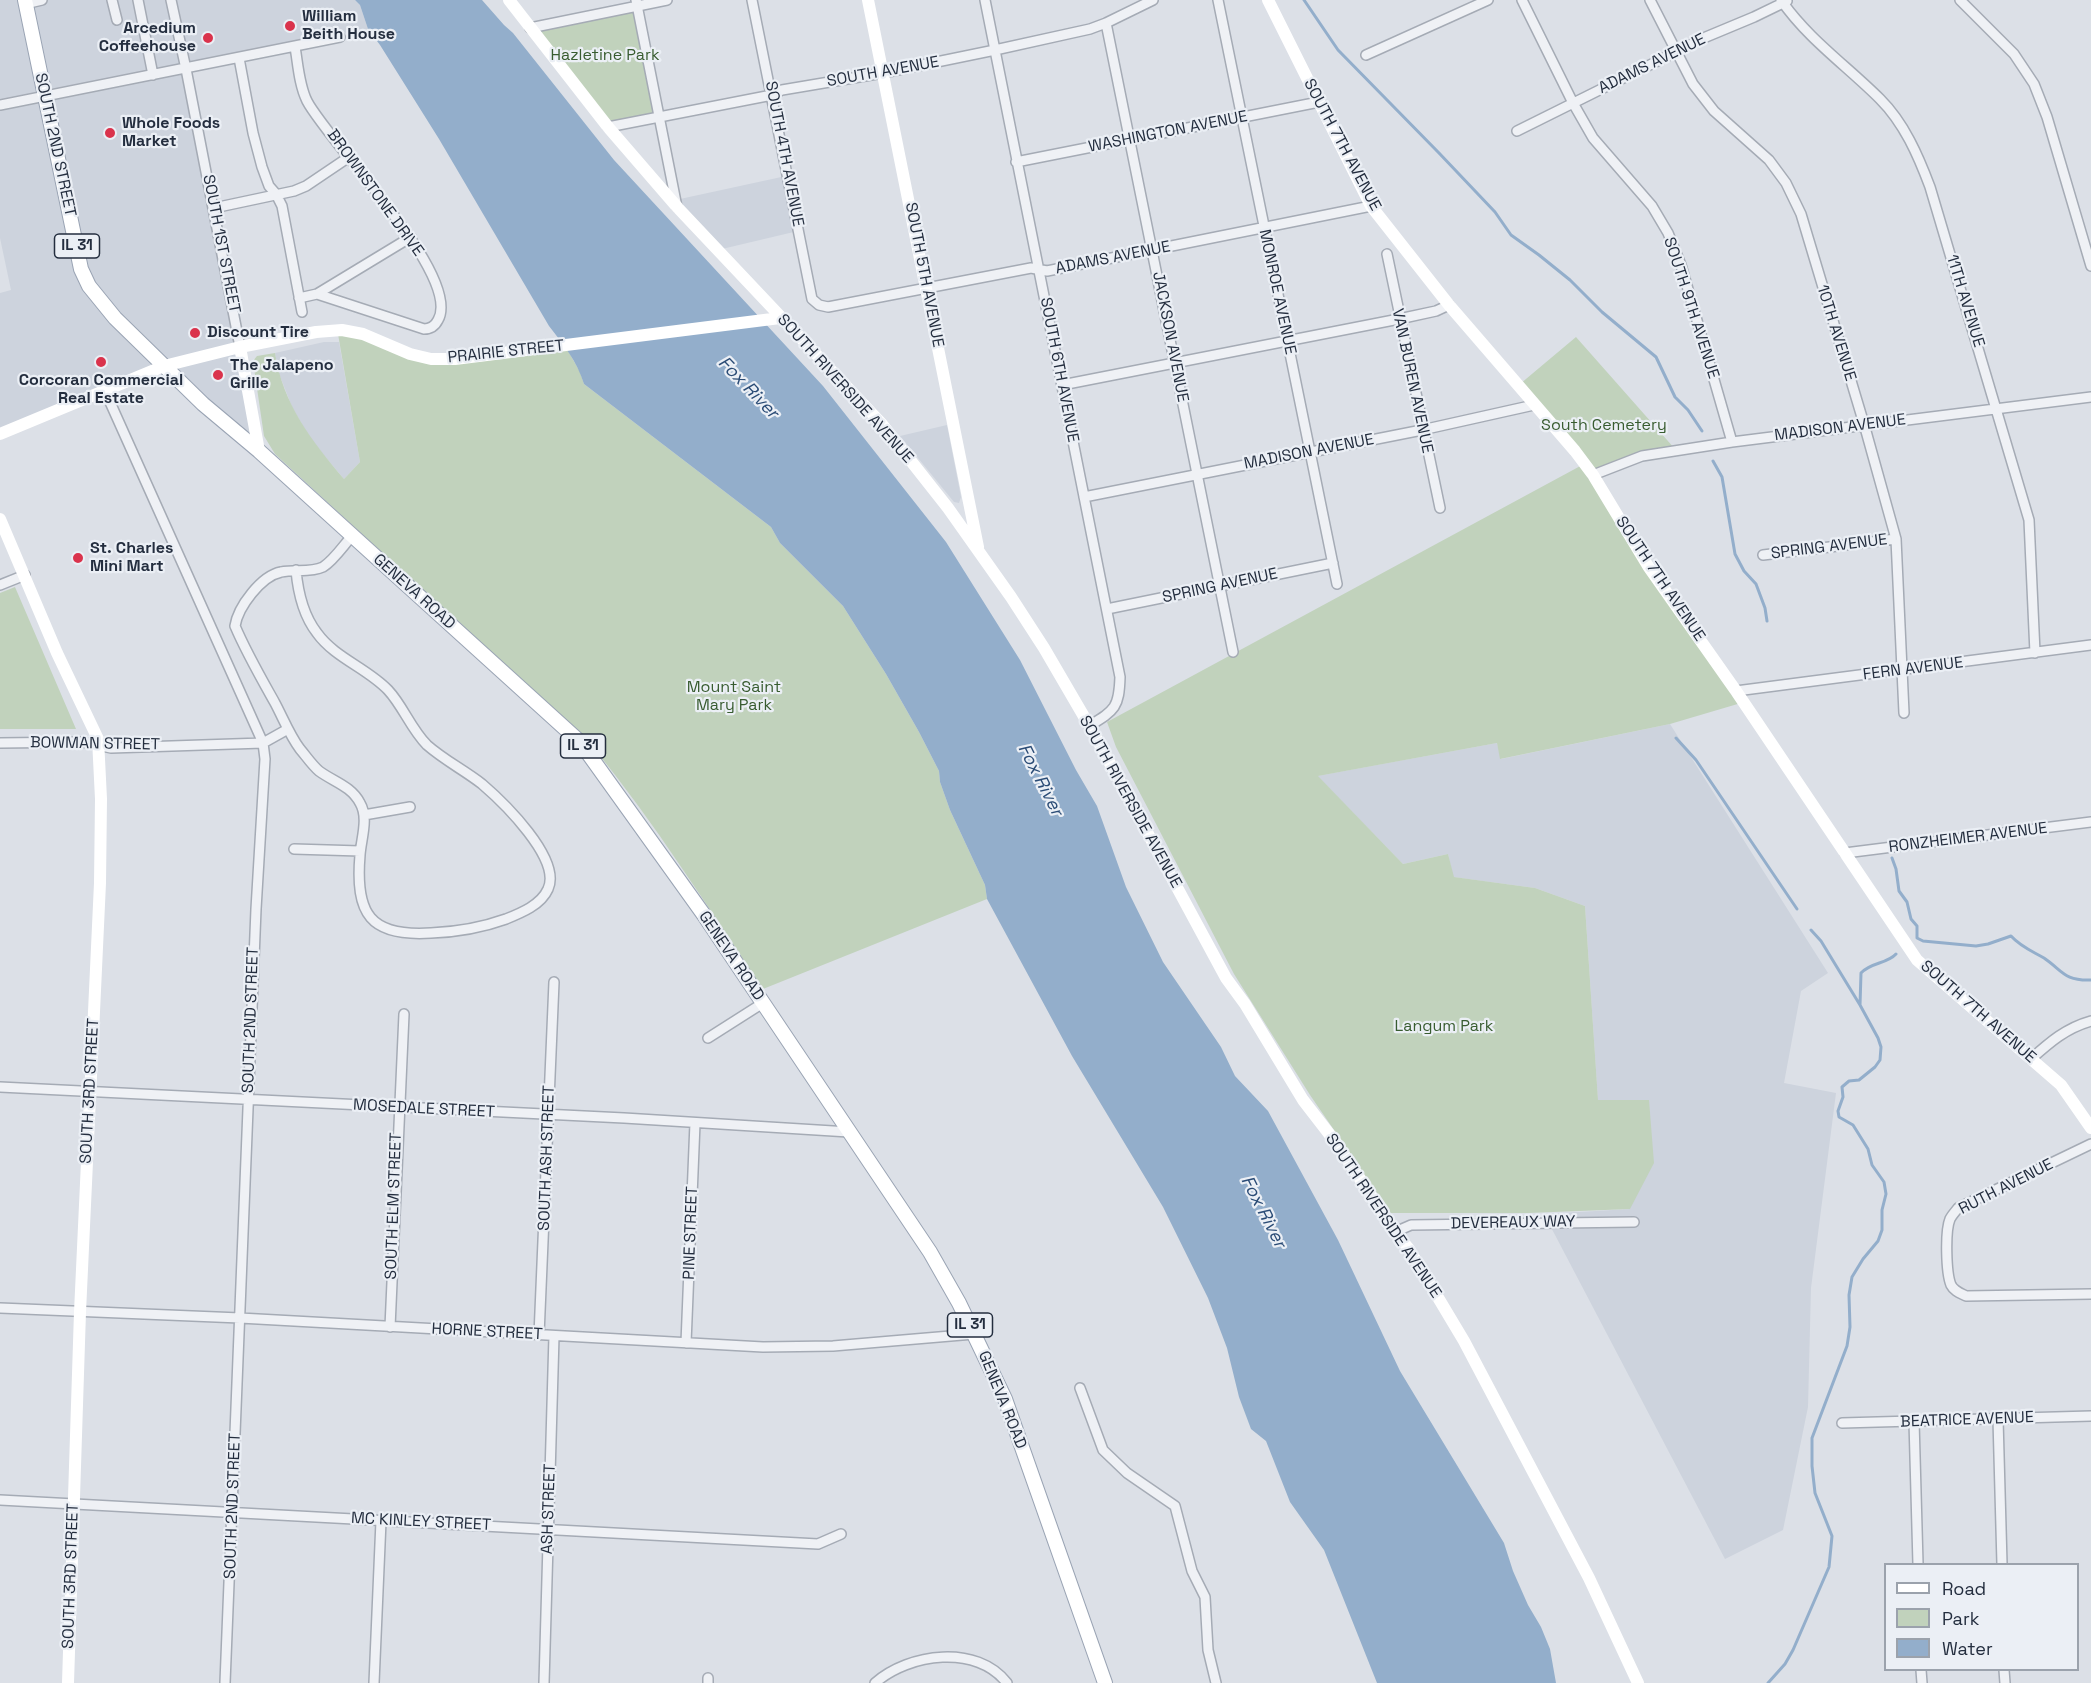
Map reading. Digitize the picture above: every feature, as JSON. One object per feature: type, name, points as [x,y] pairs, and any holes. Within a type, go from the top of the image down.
[{"type":"main road","name":"SOUTH 2ND STREET","points":[[25,2],[81,269],[89,286],[109,311],[164,366]]},
{"type":"main road","name":"GENEVA ROAD","points":[[164,366],[203,404],[259,451],[580,742],[704,915],[930,1252],[955,1295],[1005,1400],[1105,1683]]},
{"type":"street","points":[[25,2],[42,0]]},
{"type":"street","points":[[112,0],[117,20]]},
{"type":"street","points":[[138,0],[153,75]]},
{"type":"street","name":"SOUTH 1ST STREET","points":[[171,0],[240,347]]},
{"type":"street","name":"SOUTH RIVERSIDE AVENUE","points":[[509,0],[608,127],[678,208],[881,423],[948,508],[1011,597],[1044,648],[1089,726],[1226,978],[1245,1004],[1303,1100],[1337,1144],[1395,1232],[1409,1249],[1464,1341],[1588,1578],[1638,1683]]},
{"type":"street","points":[[519,0],[522,17]]},
{"type":"street","points":[[530,28],[637,3],[667,0]]},
{"type":"street","name":"SOUTH 4TH AVENUE","points":[[752,0],[812,299],[819,305]]},
{"type":"street","name":"SOUTH 5TH AVENUE","points":[[868,0],[978,551]]},
{"type":"street","name":"SOUTH 6TH AVENUE","points":[[985,0],[1120,677],[1119,696],[1113,711],[1089,726]]},
{"type":"street","name":"SOUTH AVENUE","points":[[608,127],[772,95],[782,90],[883,73],[995,50],[1106,23],[1153,0]]},
{"type":"street","name":"MONROE AVENUE","points":[[1218,0],[1337,584]]},
{"type":"street","name":"SOUTH 7TH AVENUE","points":[[1268,0],[1371,206],[1449,305],[1593,475],[1648,566],[1736,691],[1917,960],[2061,1085],[2091,1128]]},
{"type":"street","points":[[1366,55],[1488,0]]},
{"type":"street","name":"SOUTH 9TH AVENUE","points":[[1522,0],[1593,138],[1652,206],[1668,233],[1681,265],[1732,442]]},
{"type":"street","name":"10TH AVENUE","points":[[1650,0],[1693,84],[1714,111],[1769,160],[1786,183],[1801,214],[1896,539],[1904,713]]},
{"type":"street","points":[[1960,0],[2014,54],[2034,84],[2047,117],[2091,266]]},
{"type":"street","name":"ADAMS AVENUE","points":[[1517,131],[1675,52],[1784,1]]},
{"type":"street","name":"11TH AVENUE","points":[[1784,1],[1810,36],[1881,100],[1902,126],[1918,154],[1930,187],[2029,520],[2035,653]]},
{"type":"street","points":[[637,3],[678,208]]},
{"type":"street","name":"JACKSON AVENUE","points":[[1106,23],[1233,652]]},
{"type":"street","points":[[0,105],[340,38]]},
{"type":"street","name":"BROWNSTONE DRIVE","points":[[295,47],[308,102],[411,237],[432,275],[441,303],[440,318],[429,329],[317,294]]},
{"type":"street","points":[[239,58],[253,133],[262,166],[269,186],[282,206],[302,312]]},
{"type":"street","name":"WASHINGTON AVENUE","points":[[1016,162],[1319,102]]},
{"type":"street","points":[[214,208],[294,191],[306,186],[349,157]]},
{"type":"street","name":"ADAMS AVENUE","points":[[819,305],[828,307],[1031,268],[1047,271],[1371,206]]},
{"type":"street","points":[[300,298],[317,294],[411,237]]},
{"type":"street","name":"VAN BUREN AVENUE","points":[[1387,254],[1440,508]]},
{"type":"street","points":[[1062,385],[1436,311],[1449,305]]},
{"type":"street","name":"PRAIRIE STREET","points":[[0,434],[164,366],[240,347],[316,332],[342,330],[363,334],[410,354],[431,359],[455,359],[780,318]]},
{"type":"street","points":[[240,347],[259,451]]},
{"type":"street","name":"SOUTH 2ND STREET","points":[[105,392],[263,743],[266,759],[256,909],[225,1683]]},
{"type":"street","name":"MADISON AVENUE","points":[[1593,475],[1611,466],[1642,456],[1864,424],[2091,397]]},
{"type":"street","name":"MADISON AVENUE","points":[[1084,497],[1422,430],[1534,405]]},
{"type":"street","name":"SOUTH 3RD STREET","points":[[0,519],[57,653],[98,739],[101,799],[100,883],[80,1312],[68,1683]]},
{"type":"street","points":[[296,570],[300,599],[316,633],[325,643],[371,675],[390,692],[425,743],[479,782],[508,808],[528,833],[549,868],[550,884],[543,897],[534,905],[516,915],[467,931],[406,934],[395,932],[376,923],[364,906],[360,890],[360,851],[364,815],[360,803],[351,791],[319,770],[299,747],[235,626],[236,617],[243,603],[269,577],[279,572],[296,570],[322,567],[351,536]]},
{"type":"street","name":"SPRING AVENUE","points":[[1763,555],[1896,539]]},
{"type":"street","name":"SPRING AVENUE","points":[[1107,609],[1333,563]]},
{"type":"street","points":[[0,585],[25,575]]},
{"type":"street","name":"FERN AVENUE","points":[[1736,691],[2091,645]]},
{"type":"street","points":[[263,743],[288,729]]},
{"type":"street","name":"BOWMAN STREET","points":[[0,743],[83,742],[111,748],[263,743]]},
{"type":"street","points":[[364,815],[410,807]]},
{"type":"street","name":"RONZHEIMER AVENUE","points":[[1845,853],[2091,822]]},
{"type":"street","points":[[294,849],[360,851]]},
{"type":"street","name":"SOUTH ASH STREET","points":[[539,1335],[554,982]]},
{"type":"street","points":[[708,1038],[762,1003]]},
{"type":"street","name":"SOUTH ELM STREET","points":[[390,1327],[398,1107],[404,1014]]},
{"type":"street","points":[[2031,1059],[2054,1038],[2074,1025],[2091,1020]]},
{"type":"street","name":"MOSEDALE STREET","points":[[0,1087],[248,1098],[849,1132]]},
{"type":"street","name":"PINE STREET","points":[[686,1343],[695,1123]]},
{"type":"street","name":"RUTH AVENUE","points":[[2091,1144],[1958,1208],[1950,1218],[1947,1231],[1949,1275],[1951,1285],[1956,1292],[1966,1296],[2091,1294]]},
{"type":"street","name":"DEVEREAUX WAY","points":[[1395,1232],[1411,1224],[1634,1222]]},
{"type":"street","name":"HORNE STREET","points":[[0,1308],[240,1318],[791,1347],[974,1334]]},
{"type":"street","name":"ASH STREET","points":[[544,1683],[554,1336]]},
{"type":"street","points":[[1080,1388],[1103,1450],[1127,1473],[1175,1506],[1192,1571],[1205,1597],[1208,1650],[1216,1683]]},
{"type":"street","name":"BEATRICE AVENUE","points":[[1842,1423],[2091,1416]]},
{"type":"street","points":[[1998,1419],[2002,1563]]},
{"type":"street","points":[[1914,1421],[1918,1563]]},
{"type":"street","name":"MC KINLEY STREET","points":[[0,1500],[818,1544],[841,1534]]},
{"type":"street","points":[[374,1683],[381,1521]]},
{"type":"street","points":[[875,1683],[913,1662],[947,1658],[983,1662],[1000,1674],[1007,1683]]},
{"type":"shaded area","points":[[0,0],[22,0],[43,96],[0,104]]},
{"type":"shaded area","points":[[28,0],[167,0],[238,345],[165,363],[111,306],[83,268]]},
{"type":"shaded area","points":[[173,0],[355,0],[360,5],[368,29],[188,66]]},
{"type":"shaded area","points":[[42,100],[79,270],[159,365],[0,431],[0,293],[11,290],[0,238],[0,109]]},
{"type":"shaded area","points":[[786,176],[798,231],[722,249],[681,207],[680,199]]},
{"type":"shaded area","points":[[324,342],[339,342],[360,462],[344,479],[311,440],[292,407],[278,371],[275,353]]},
{"type":"shaded area","points":[[239,348],[256,446],[168,367]]},
{"type":"shaded area","points":[[947,425],[961,497],[959,503],[954,502],[900,436]]},
{"type":"shaded area","points":[[1670,724],[1828,973],[1801,991],[1784,1083],[1836,1093],[1811,1288],[1808,1407],[1783,1530],[1725,1559],[1544,1214],[1630,1209],[1598,1101],[1585,906],[1535,888],[1453,877],[1448,854],[1403,864],[1317,776],[1497,743],[1501,759]]},
{"type":"green space","name":"Hazletine Park","points":[[636,8],[657,115],[607,125],[536,30]]},
{"type":"green space","name":"Mount Saint Mary Park","points":[[338,334],[364,338],[407,358],[567,349],[584,384],[771,527],[780,543],[843,606],[886,674],[939,771],[940,782],[950,810],[985,885],[987,899],[763,989],[660,836],[593,747],[275,454],[264,436],[253,361],[257,356],[275,353],[292,405],[320,450],[344,479],[360,462]]},
{"type":"green space","name":"South Cemetery","points":[[1576,337],[1675,449],[1593,472],[1520,384]]},
{"type":"green space","name":"Langum Park","points":[[1584,464],[1741,703],[1670,724],[1500,759],[1497,743],[1318,776],[1403,864],[1448,854],[1454,877],[1535,888],[1585,906],[1598,1100],[1649,1100],[1654,1163],[1630,1209],[1528,1213],[1391,1213],[1310,1095],[1234,974],[1116,747],[1107,722]]},
{"type":"green space","points":[[15,587],[76,729],[0,729],[0,593]]},
{"type":"water","name":"Fox River","points":[[355,0],[482,0],[513,33],[614,160],[823,386],[946,542],[1020,660],[1097,806],[1126,887],[1163,962],[1221,1047],[1235,1076],[1268,1111],[1338,1240],[1400,1371],[1504,1543],[1513,1571],[1550,1649],[1556,1683],[1377,1683],[1324,1550],[1290,1502],[1266,1441],[1251,1429],[1239,1397],[1227,1348],[1208,1298],[1163,1207],[1072,1056],[987,899],[985,885],[950,810],[940,782],[939,771],[886,674],[843,606],[780,543],[771,527],[584,384],[574,360],[549,326],[439,139],[368,29],[360,5]]},
{"type":"waterway","points":[[1304,0],[1338,50],[1495,212],[1511,235],[1570,280],[1602,312],[1656,357],[1675,397],[1688,410],[1702,431]]},
{"type":"waterway","points":[[1713,461],[1722,477],[1735,554],[1744,571],[1756,584],[1767,621]]},
{"type":"waterway","points":[[1676,738],[1696,760],[1797,909]]},
{"type":"waterway","points":[[1892,858],[1899,891],[1907,902],[1911,919],[1917,926],[1917,938],[1923,941],[1976,946],[2011,936],[2069,977],[2091,980]]},
{"type":"waterway","points":[[1768,1683],[1785,1664],[1793,1650],[1829,1567],[1832,1536],[1815,1493],[1812,1438],[1847,1346],[1852,1277],[1878,1241],[1882,1230],[1882,1210],[1886,1194],[1884,1182],[1872,1165],[1868,1149],[1853,1125],[1839,1117],[1838,1111],[1843,1097],[1842,1087],[1849,1081],[1859,1080],[1875,1067],[1880,1060],[1881,1047],[1860,1005],[1821,941],[1811,930]]},
{"type":"waterway","points":[[1860,1005],[1861,973],[1896,954]]},
{"type":"place","name":"William Beith House","points":[[290,26]]},
{"type":"place","name":"Arcedium Coffeehouse","points":[[208,38]]},
{"type":"place","name":"Whole Foods Market","points":[[110,133]]},
{"type":"place","name":"Discount Tire","points":[[195,333]]},
{"type":"place","name":"Corcoran Commercial Real Estate","points":[[101,362]]},
{"type":"place","name":"The Jalapeno Grille","points":[[218,375]]},
{"type":"place","name":"St. Charles Mini Mart","points":[[78,558]]}]
